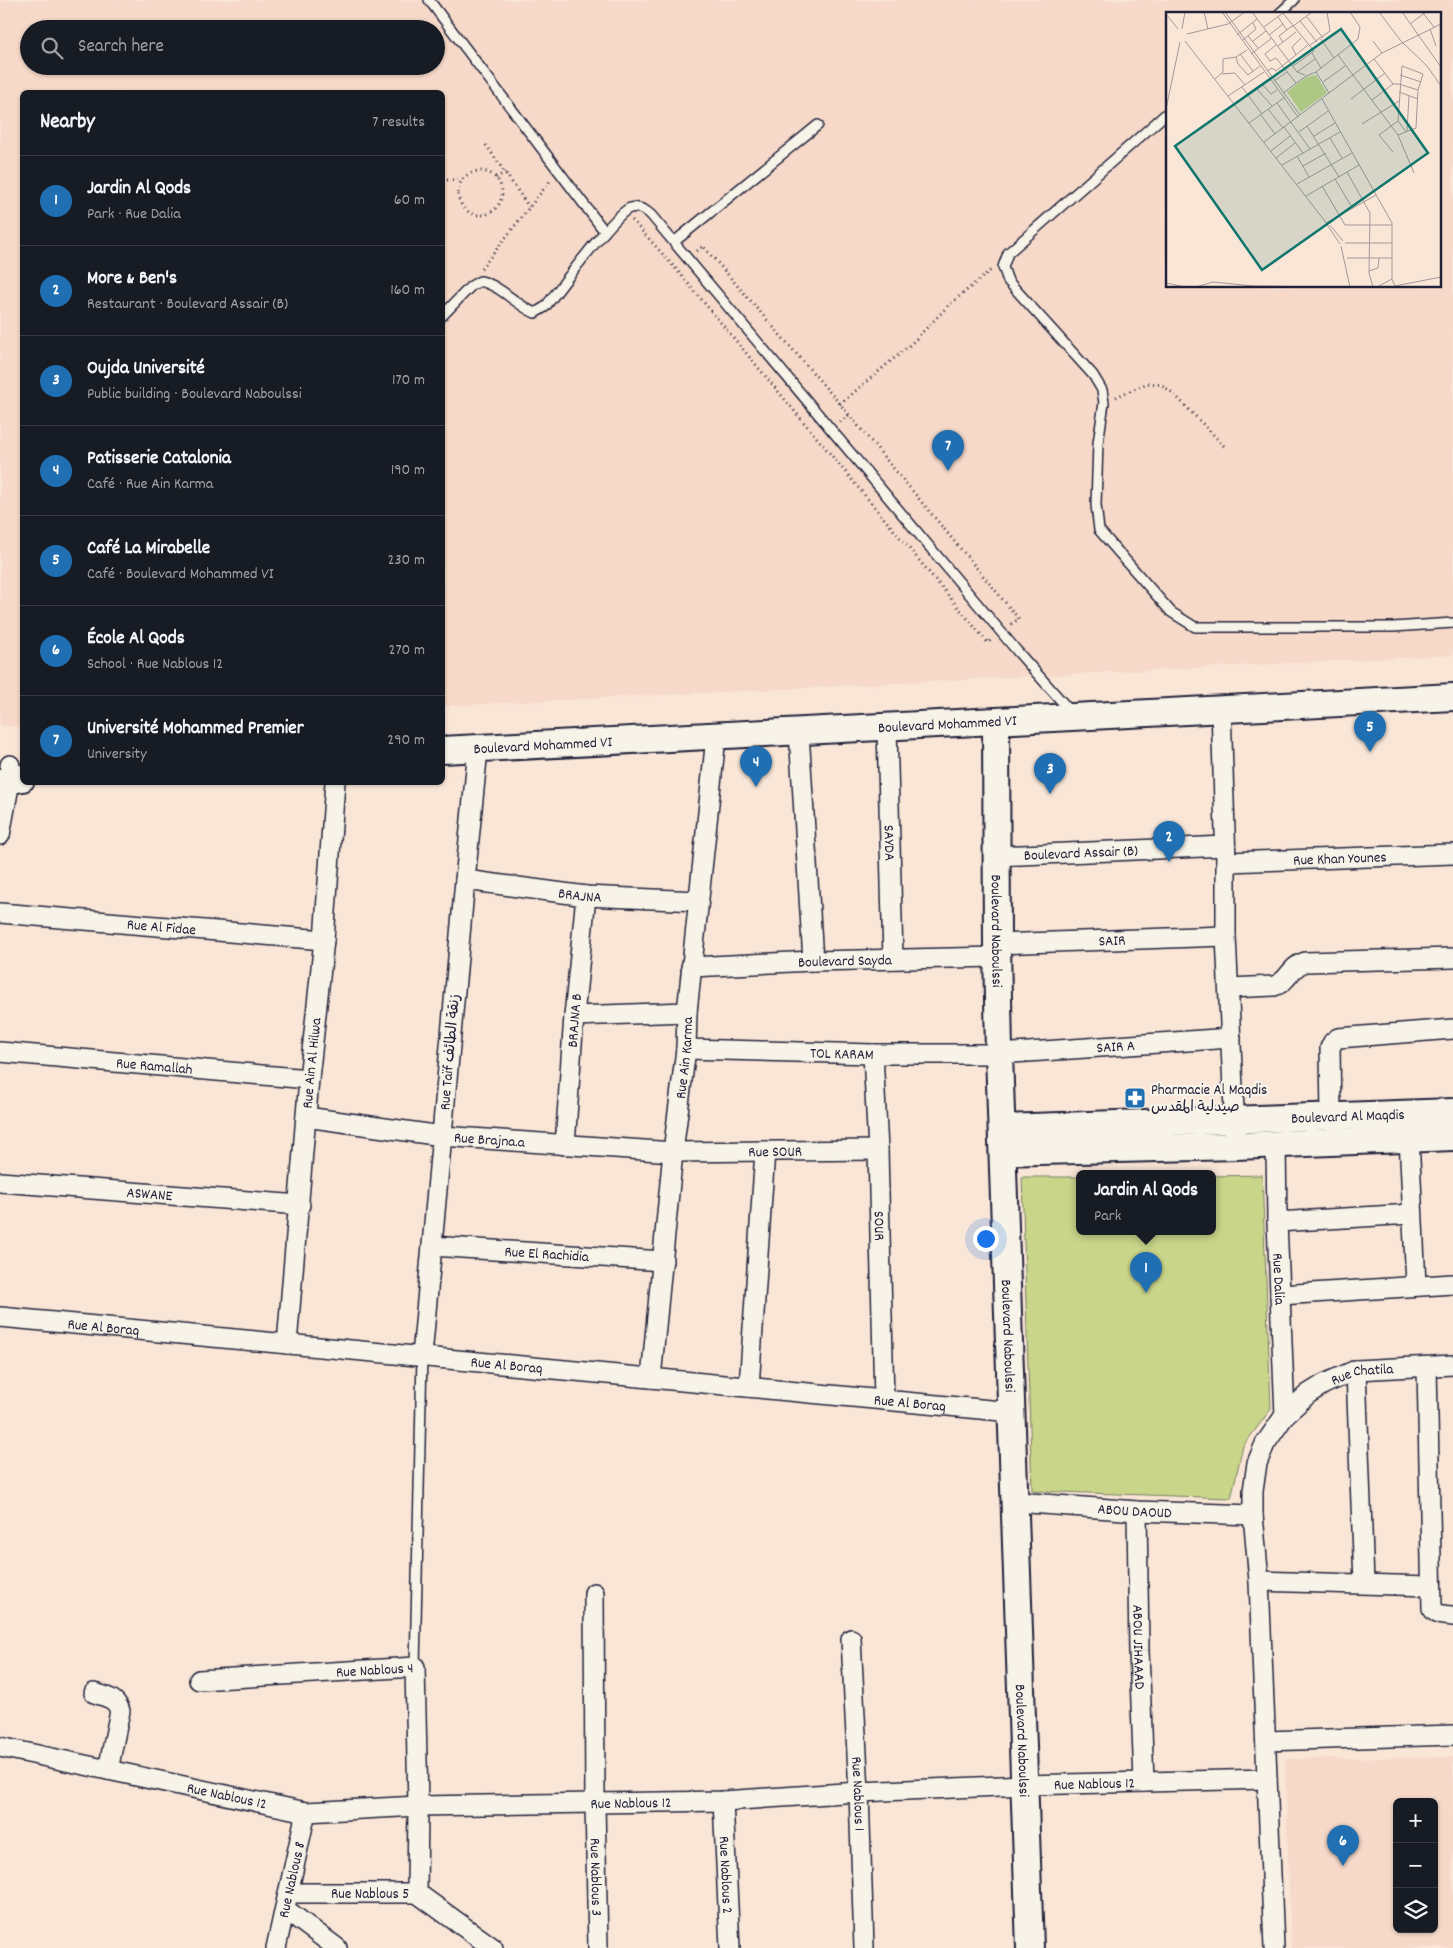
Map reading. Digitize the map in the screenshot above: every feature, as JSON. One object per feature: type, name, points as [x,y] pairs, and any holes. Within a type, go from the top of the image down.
[{"type":"street","name":"Boulevard Mohammed VI","points":[[445,750],[1453,697]]},
{"type":"street","points":[[1221,709],[1226,854],[1226,936],[1236,1146]]},
{"type":"street","name":"Boulevard Naboulssi","points":[[996,722],[997,951],[1030,1948]]},
{"type":"street","name":"SAYDA","points":[[887,728],[893,959]]},
{"type":"street","points":[[800,732],[813,961]]},
{"type":"street","name":"Rue Ain Karma","points":[[651,1378],[673,1152],[686,1049],[691,967],[716,737]]},
{"type":"street","name":"Rue Taïf زنقة الطائف","points":[[422,1356],[478,749]]},
{"type":"street","points":[[0,835],[11,773]]},
{"type":"street","name":"Rue Ain Al Hilwa","points":[[286,1344],[300,1205],[309,1079],[324,940],[335,785]]},
{"type":"street","name":"Rue Khan Younes","points":[[1226,854],[1453,854]]},
{"type":"street","name":"Boulevard Assair (B)","points":[[996,856],[1226,854]]},
{"type":"street","name":"BRAJNA","points":[[465,880],[586,896],[698,901]]},
{"type":"street","name":"BRAJNA B","points":[[565,1145],[574,1016],[586,896]]},
{"type":"street","name":"Rue Al Fidae","points":[[0,913],[324,940]]},
{"type":"street","name":"SAIR","points":[[997,951],[1226,936]]},
{"type":"street","name":"Boulevard Sayda","points":[[691,967],[893,959],[997,951]]},
{"type":"street","points":[[1229,988],[1274,986],[1280,984],[1296,965],[1305,962],[1453,958]]},
{"type":"street","points":[[574,1016],[687,1012]]},
{"type":"street","points":[[1330,1117],[1330,1048],[1332,1042],[1338,1038],[1453,1029]]},
{"type":"street","name":"SAIR A","points":[[1000,1054],[1232,1038]]},
{"type":"street","name":"TOL KARAM","points":[[686,1049],[873,1054],[1000,1054]]},
{"type":"street","name":"Rue Ramallah","points":[[0,1052],[309,1079]]},
{"type":"street","name":"SOUR","points":[[873,1054],[878,1150],[884,1400]]},
{"type":"street","name":"Boulevard Al Maqdis","points":[[1003,1140],[1235,1119],[1453,1112]]},
{"type":"street","name":"Rue Brajna.a","points":[[306,1117],[442,1136],[673,1152]]},
{"type":"street","name":"Boulevard Al Maqdis","points":[[1003,1140],[1236,1146],[1453,1136]]},
{"type":"street","points":[[1409,1138],[1416,1285]]},
{"type":"street","name":"Rue Dalia","points":[[1276,1144],[1277,1222],[1285,1415]]},
{"type":"street","name":"Rue SOUR","points":[[673,1152],[878,1150]]},
{"type":"street","points":[[749,1387],[765,1151]]},
{"type":"street","name":"ASWANE","points":[[0,1182],[300,1205]]},
{"type":"street","points":[[1277,1222],[1412,1214]]},
{"type":"street","name":"Rue El Rachidia","points":[[432,1246],[663,1261]]},
{"type":"street","points":[[1280,1295],[1453,1284]]},
{"type":"street","name":"Rue Al Boraq","points":[[0,1317],[1012,1412]]},
{"type":"street","name":"Rue Chatila","points":[[1274,1948],[1259,1581],[1253,1514],[1253,1491],[1257,1463],[1265,1444],[1285,1415],[1308,1394],[1356,1370],[1453,1365]]},
{"type":"street","points":[[1427,1367],[1430,1586],[1432,1608],[1435,1613],[1440,1615],[1453,1616]]},
{"type":"street","points":[[1356,1370],[1364,1583]]},
{"type":"street","name":"ABOU DAOUD","points":[[1016,1502],[1137,1511],[1253,1514]]},
{"type":"street","name":"ABOU JIHAAAD","points":[[1137,1511],[1139,1651],[1144,1782]]},
{"type":"street","points":[[1259,1581],[1430,1586]]},
{"type":"street","name":"Rue Nablous 3","points":[[594,1593],[598,1948]]},
{"type":"street","name":"Rue Nablous 1","points":[[851,1639],[859,1792],[864,1948]]},
{"type":"street","name":"Rue Nablous 4","points":[[199,1680],[415,1667],[418,1806],[417,1893]]},
{"type":"street","points":[[94,1693],[112,1698],[117,1703],[120,1711],[108,1770]]},
{"type":"street","points":[[1266,1740],[1453,1735]]},
{"type":"street","name":"Rue Nablous 12","points":[[0,1746],[306,1812],[418,1806],[723,1801],[859,1792],[1024,1785],[1267,1779]]},
{"type":"street","name":"Rue Nablous 2","points":[[723,1801],[730,1948]]},
{"type":"street","name":"Rue Nablous 8","points":[[276,1948],[306,1812]]},
{"type":"street","name":"Rue Nablous 5","points":[[287,1901],[417,1893],[493,1948]]},
{"type":"street","points":[[287,1901],[337,1948]]},
{"type":"lane","points":[[429,0],[444,20]]},
{"type":"lane","points":[[1281,12],[1294,0]]},
{"type":"lane","points":[[445,21],[606,232]]},
{"type":"lane","points":[[1166,114],[1008,253],[1003,267],[1008,281],[1093,375],[1102,390],[1104,403],[1098,443],[1096,505],[1099,530],[1171,612],[1195,627],[1392,627],[1453,623]]},
{"type":"lane","points":[[674,242],[818,125]]},
{"type":"lane","points":[[445,313],[471,286],[480,281],[488,282],[525,309],[535,313],[544,307],[606,232],[629,209],[639,208],[648,212],[1012,645],[1074,716]]},
{"type":"lane","points":[[415,1667],[422,1356]]},
{"type":"path","points":[[486,145],[529,207]]},
{"type":"path","points":[[483,171],[496,178],[502,192],[501,200],[492,212],[484,214],[470,213],[464,208],[458,194],[462,180],[468,174],[483,171]]},
{"type":"path","points":[[471,286],[469,284],[559,171]]},
{"type":"path","points":[[496,178],[504,172]]},
{"type":"path","points":[[445,180],[462,180]]},
{"type":"path","points":[[840,404],[910,345],[987,272],[1003,267]]},
{"type":"path","points":[[1104,403],[1141,385],[1155,383],[1162,385],[1174,394],[1224,446]]},
{"type":"shaded area","points":[[0,0],[1453,0],[1453,655],[445,706],[445,90],[20,90],[20,727],[0,726]]},
{"type":"shaded area","points":[[1453,1757],[1453,1948],[1291,1948],[1285,1759]]},
{"type":"green space","points":[[1262,1175],[1271,1409],[1243,1446],[1231,1498],[1032,1491],[1022,1177],[1076,1177],[1076,1235],[1216,1235],[1216,1176]]},
{"type":"place","name":"Université Mohammed Premier","points":[[948,471]]},
{"type":"place","name":"Café La Mirabelle","points":[[1370,752]]},
{"type":"place","name":"Patisserie Catalonia","points":[[756,787]]},
{"type":"place","name":"Oujda Université","points":[[1050,794]]},
{"type":"place","name":"More & Ben's","points":[[1169,862]]},
{"type":"place","name":"Pharmacie Al Maqdis صيدلية المقدس","points":[[1135,1098]]},
{"type":"place","name":"Jardin Al Qods","points":[[1146,1293]]},
{"type":"place","name":"École Al Qods","points":[[1343,1866]]}]
